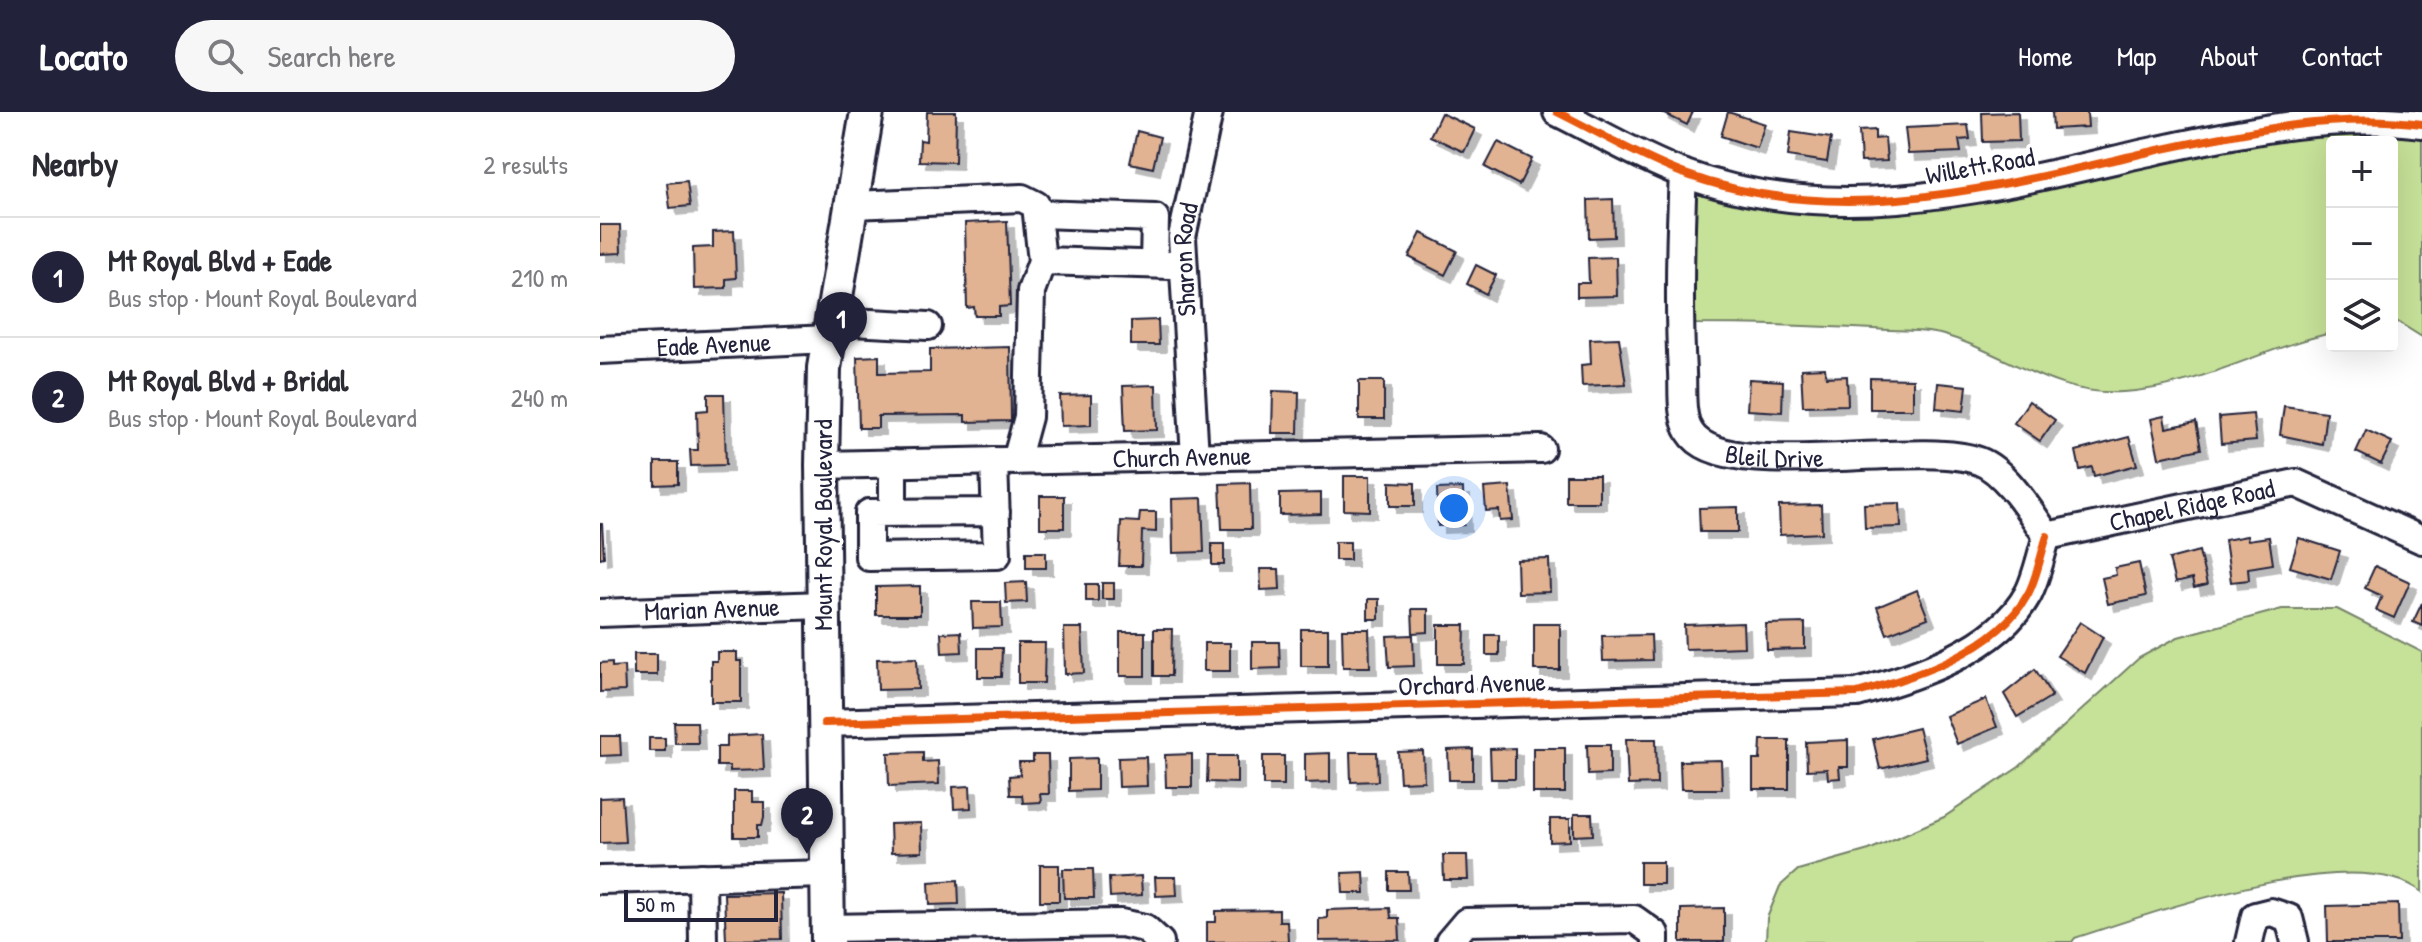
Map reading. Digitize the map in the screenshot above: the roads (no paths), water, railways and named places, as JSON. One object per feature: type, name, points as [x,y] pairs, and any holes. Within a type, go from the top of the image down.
[{"type":"main road","name":"Mount Royal Boulevard","points":[[828,935],[822,465],[830,330],[867,112]]},
{"type":"street","name":"Sharon Road","points":[[1195,457],[1192,353],[1182,265],[1189,201],[1209,112]]},
{"type":"street","name":"Willett Road","points":[[1557,112],[1683,173],[1769,195],[1865,201],[1960,194],[2232,134],[2324,122],[2422,124]]},
{"type":"street","name":"Bleil Drive","points":[[1683,173],[1678,296],[1684,409],[1690,432],[1705,447],[1750,459],[1921,455],[1979,461],[2014,488],[2047,536]]},
{"type":"street","points":[[853,205],[1022,198],[1036,205],[1042,261],[1031,291],[1028,417],[1005,461],[996,512],[997,555],[869,557],[869,513],[996,512]]},
{"type":"street","points":[[1039,214],[1155,218],[1154,264]]},
{"type":"street","points":[[1042,261],[1182,265]]},
{"type":"street","name":"Eade Avenue","points":[[600,350],[830,330],[928,326]]},
{"type":"street","name":"Church Avenue","points":[[822,465],[1541,449]]},
{"type":"street","points":[[893,463],[893,512]]},
{"type":"street","name":"Chapel Ridge Road","points":[[2047,536],[2296,483],[2422,540]]},
{"type":"street","name":"Orchard Avenue","points":[[824,723],[1857,693],[1926,673],[2001,627],[2028,594],[2047,536]]},
{"type":"street","name":"Marian Avenue","points":[[600,613],[823,605]]},
{"type":"street","points":[[600,880],[827,874]]},
{"type":"street","points":[[702,877],[703,942]]},
{"type":"street","points":[[2249,942],[2255,916],[2271,912],[2289,918],[2295,942]]},
{"type":"street","points":[[1449,942],[1466,922],[1634,919],[1655,934],[1655,942]]},
{"type":"street","points":[[828,935],[1121,923],[1145,928],[1160,942]]},
{"type":"place","name":"Mt Royal Blvd + Eade","points":[[841,358]]},
{"type":"place","name":"Mt Royal Blvd + Bridal","points":[[807,854]]}]
